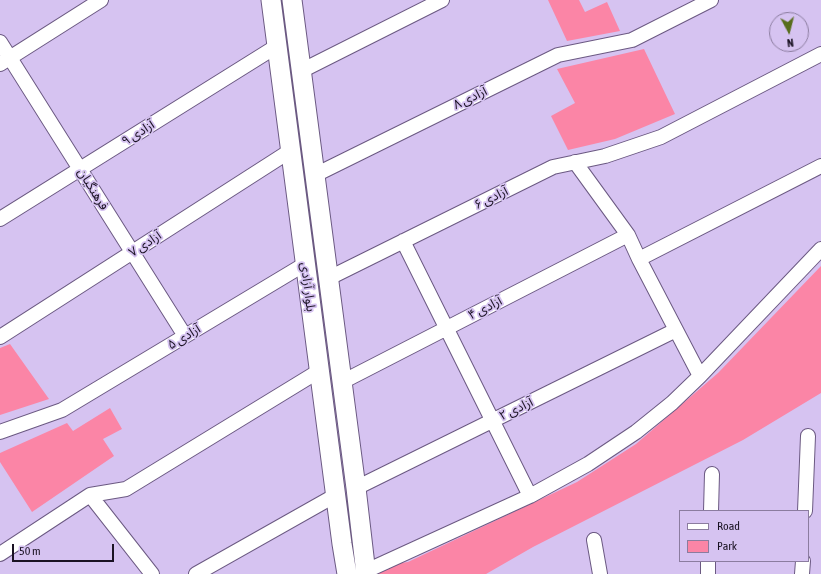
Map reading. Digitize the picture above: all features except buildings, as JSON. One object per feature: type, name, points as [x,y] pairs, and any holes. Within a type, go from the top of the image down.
[{"type":"main road","name":"بلوار آزادی","points":[[271,0],[347,574]]},
{"type":"main road","name":"بلوار آزادی","points":[[292,0],[366,572]]},
{"type":"main road","points":[[331,456],[351,453]]},
{"type":"street","points":[[5,61],[101,0]]},
{"type":"street","points":[[301,71],[442,0]]},
{"type":"street","name":"آزادی ۸","points":[[315,175],[558,55],[632,40],[710,0]]},
{"type":"street","name":"فرهنگیان","points":[[0,42],[5,61],[80,169],[185,336]]},
{"type":"street","name":"آزادی ۹","points":[[0,219],[277,46]]},
{"type":"street","name":"آزادی ۶","points":[[329,278],[553,167],[605,156],[661,137],[821,54]]},
{"type":"street","name":"آزادی ۷","points":[[0,337],[290,151]]},
{"type":"street","points":[[575,162],[628,235],[700,376]]},
{"type":"street","points":[[639,259],[821,166]]},
{"type":"street","name":"آزادی ۴","points":[[342,382],[628,235]]},
{"type":"street","points":[[403,241],[530,496]]},
{"type":"street","points":[[366,572],[530,496],[588,464],[636,432],[672,403],[700,376],[821,249]]},
{"type":"street","name":"آزادی ۵","points":[[0,432],[62,410],[306,264]]},
{"type":"street","name":"آزادی ۲","points":[[356,488],[676,330]]},
{"type":"street","points":[[0,554],[90,495],[126,489],[319,371]]},
{"type":"street","points":[[805,510],[808,436]]},
{"type":"street","points":[[711,510],[712,474]]},
{"type":"street","points":[[90,495],[152,574]]},
{"type":"street","points":[[196,574],[336,495]]},
{"type":"street","points":[[594,540],[600,574]]},
{"type":"street","points":[[708,562],[708,574]]},
{"type":"street","points":[[802,574],[803,562]]},
{"type":"green space","points":[[548,0],[579,0],[585,12],[607,2],[620,31],[567,41]]},
{"type":"green space","points":[[644,49],[675,114],[615,139],[568,150],[551,116],[575,103],[557,69]]},
{"type":"green space","points":[[821,266],[821,393],[743,440],[533,547],[486,574],[376,574],[374,567],[408,562],[577,482],[636,444],[718,373]]},
{"type":"green space","points":[[10,344],[49,399],[0,415],[0,348]]},
{"type":"green space","points":[[110,408],[122,429],[103,439],[114,456],[32,512],[0,462],[0,453],[67,423],[73,431]]}]
